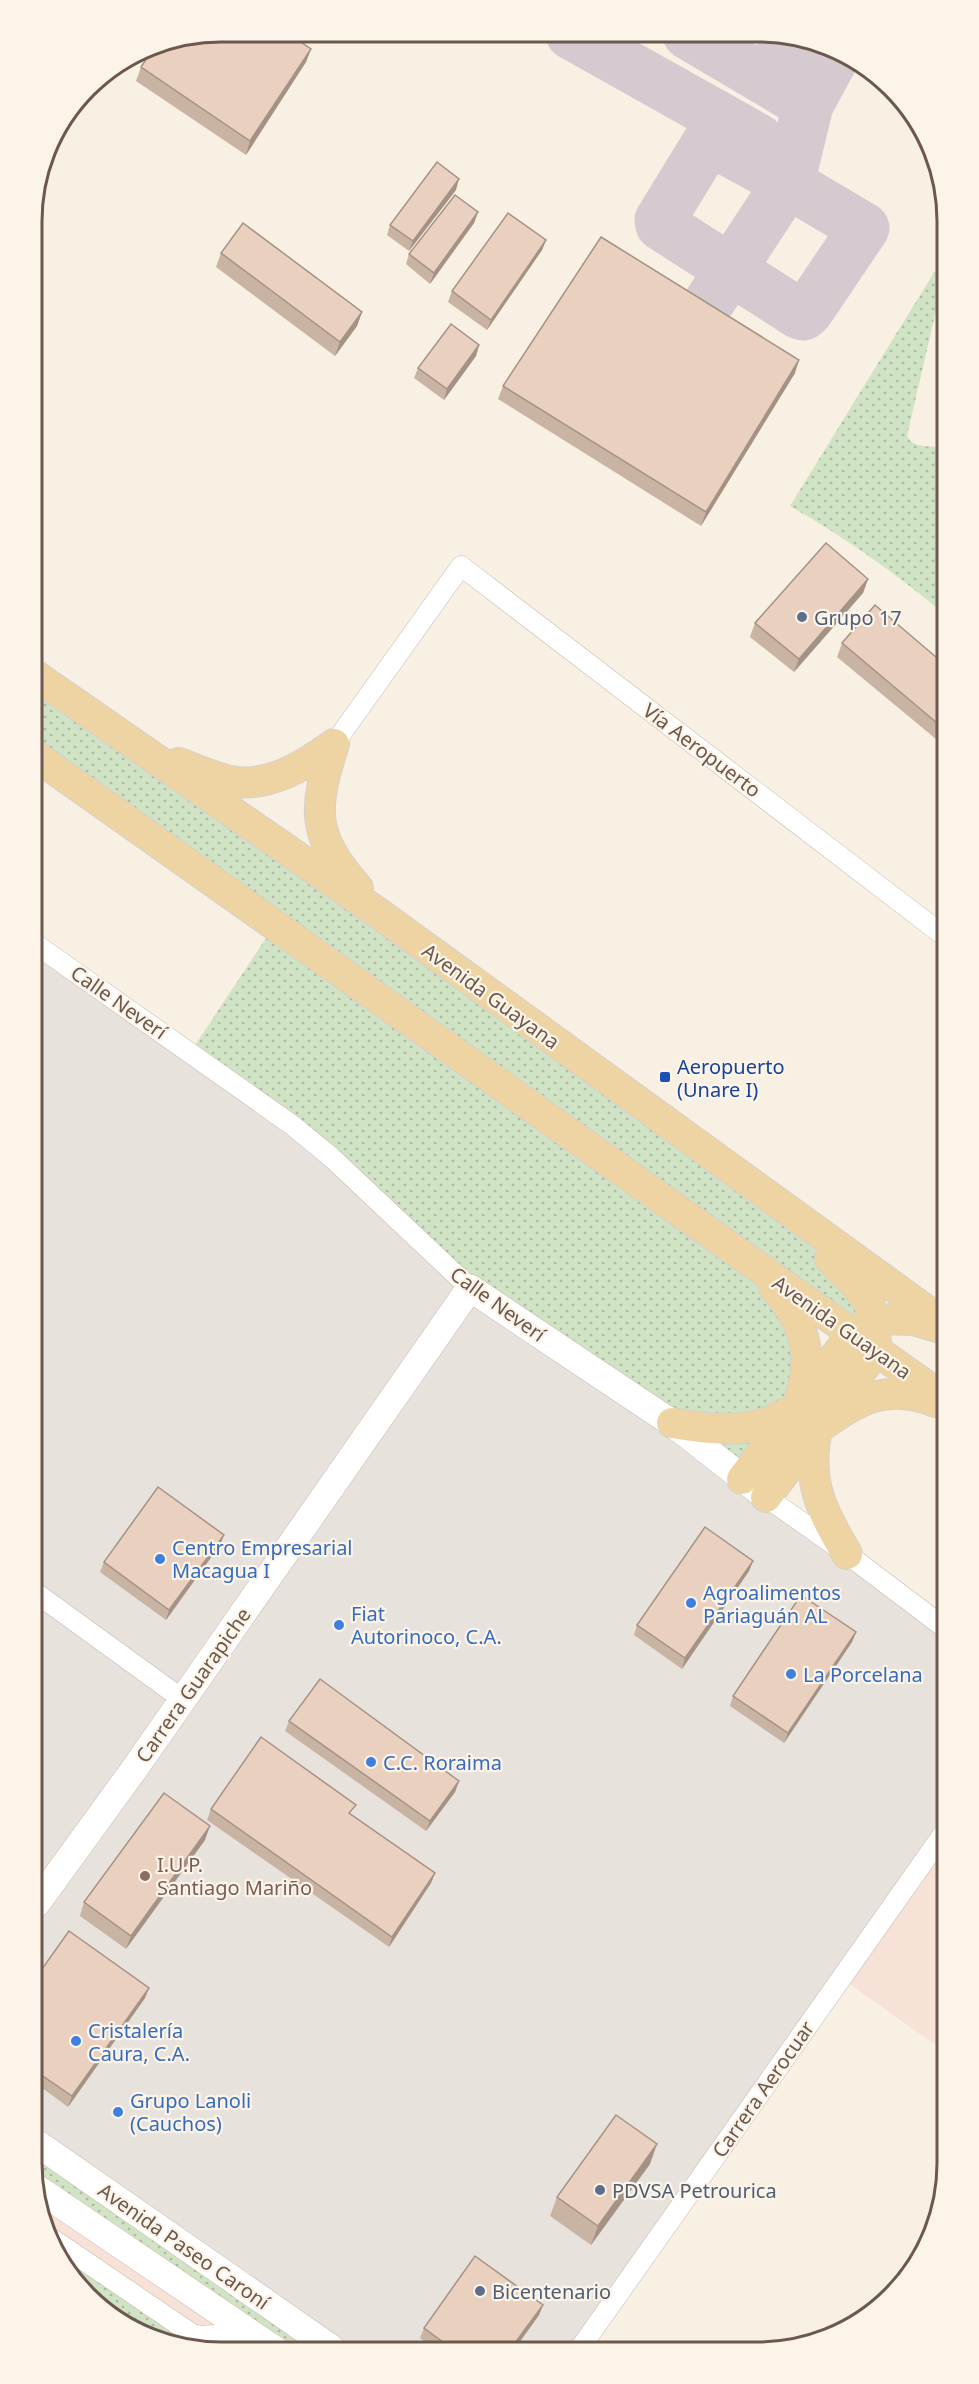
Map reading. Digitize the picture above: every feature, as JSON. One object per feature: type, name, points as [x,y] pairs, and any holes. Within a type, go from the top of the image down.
[{"type":"main road","name":"Avenida Guayana","points":[[42,680],[381,915],[937,1318]]},
{"type":"main road","points":[[143,751],[236,782],[253,781],[283,774],[306,764],[334,744]]},
{"type":"main road","points":[[334,744],[320,792],[320,818],[326,842],[340,867],[381,915]]},
{"type":"main road","name":"Avenida Guayana","points":[[42,761],[749,1261],[868,1335],[937,1393]]},
{"type":"main road","points":[[749,1184],[855,1284],[868,1300],[868,1335]]},
{"type":"main road","points":[[749,1261],[790,1307],[800,1327],[808,1366],[804,1388],[806,1419],[816,1489],[828,1523],[847,1554]]},
{"type":"main road","points":[[754,1488],[868,1335],[913,1320],[937,1327]]},
{"type":"main road","points":[[672,1423],[713,1430],[806,1419],[876,1394],[898,1392],[917,1395],[937,1403]]},
{"type":"street","name":"Vía Aeropuerto","points":[[334,744],[461,566],[937,930]]},
{"type":"street","name":"Calle Neverí","points":[[42,949],[292,1125],[331,1157],[470,1288],[672,1423],[754,1488],[937,1622]]},
{"type":"street","name":"Carrera Guarapiche","points":[[42,1896],[470,1288]]},
{"type":"street","points":[[42,1597],[182,1699]]},
{"type":"street","name":"Carrera Aerocuar","points":[[585,2342],[937,1843]]},
{"type":"street","name":"Avenida Paseo Caroní","points":[[42,2147],[322,2342]]},
{"type":"street","name":"Avenida Paseo Caroní","points":[[45,2194],[264,2342]]},
{"type":"street","points":[[63,2246],[192,2334],[202,2336],[250,2332]]},
{"type":"shaded area","points":[[42,950],[250,1094],[937,1622],[937,1843],[585,2342],[322,2342],[42,2147]]},
{"type":"shaded area","points":[[937,1844],[937,2046],[841,1978]]},
{"type":"shaded area","points":[[45,2194],[264,2342],[209,2342],[186,2339],[163,2333],[122,2312],[86,2281],[66,2252],[56,2232]]},
{"type":"green space","points":[[935,271],[937,273],[937,306],[907,436],[913,443],[937,447],[937,608],[868,556],[790,506]]},
{"type":"green space","points":[[42,680],[749,1184],[839,1268],[868,1301],[852,1334],[753,1264],[808,1366],[742,1479],[470,1289],[331,1159],[190,1053],[274,926],[42,761]]},
{"type":"green space","points":[[42,2147],[322,2342],[209,2342],[163,2333],[142,2324],[103,2298],[79,2272],[63,2246],[192,2334],[249,2332],[45,2194]]},
{"type":"building","points":[[209,42],[301,42],[311,49],[250,141],[141,67],[146,59],[152,56],[186,45]]},
{"type":"building","points":[[437,162],[459,179],[413,241],[390,225]]},
{"type":"building","points":[[455,195],[478,212],[434,273],[409,254]]},
{"type":"building","points":[[508,213],[546,240],[491,320],[452,291]]},
{"type":"building","points":[[243,223],[362,312],[340,342],[221,253]]},
{"type":"building","points":[[601,237],[799,360],[706,512],[503,386]]},
{"type":"building","points":[[451,324],[479,345],[447,389],[418,368]]},
{"type":"building","points":[[826,543],[868,579],[799,659],[755,623]]},
{"type":"building","points":[[875,605],[937,658],[937,723],[842,643]]},
{"type":"building","name":"Centro Empresarial Macagua I","points":[[158,1487],[224,1535],[169,1610],[104,1562]]},
{"type":"building","name":"Agroalimentos Pariaguán AL","points":[[705,1527],[753,1561],[685,1658],[637,1625]]},
{"type":"building","name":"La Porcelana","points":[[801,1595],[856,1632],[788,1733],[733,1696]]},
{"type":"building","name":"C.C. Roraima","points":[[320,1679],[459,1781],[430,1821],[289,1721]]},
{"type":"building","points":[[261,1737],[356,1805],[349,1813],[435,1873],[392,1937],[211,1809]]},
{"type":"building","points":[[164,1793],[210,1826],[131,1936],[84,1902]]},
{"type":"building","name":"Cristalería Caura, C.A.","points":[[69,1931],[149,1988],[72,2096],[42,2075],[42,1969]]},
{"type":"building","name":"PDVSA Petrourica","points":[[616,2115],[657,2144],[598,2226],[557,2197]]},
{"type":"building","name":"Bicentenario","points":[[475,2256],[543,2305],[516,2342],[443,2342],[424,2328]]},
{"type":"taxiway","points":[[585,42],[758,139]]},
{"type":"taxiway","points":[[702,42],[808,105]]},
{"type":"taxiway","points":[[804,48],[831,63]]},
{"type":"taxiway","points":[[704,310],[790,179],[808,105],[833,58]]},
{"type":"taxiway","points":[[709,140],[864,228],[803,315],[661,225],[660,220],[709,140]]},
{"type":"place","name":"Grupo 17","points":[[802,617]]},
{"type":"place","name":"Aeropuerto (Unare I)","points":[[665,1077]]},
{"type":"place","name":"Centro Empresarial Macagua I","points":[[160,1559]]},
{"type":"place","name":"Agroalimentos Pariaguán AL","points":[[691,1603]]},
{"type":"place","name":"Fiat Autorinoco, C.A.","points":[[339,1625]]},
{"type":"place","name":"La Porcelana","points":[[791,1674]]},
{"type":"place","name":"C.C. Roraima","points":[[371,1762]]},
{"type":"place","name":"I.U.P. Santiago Mariño","points":[[145,1876]]},
{"type":"place","name":"Cristalería Caura, C.A.","points":[[76,2041]]},
{"type":"place","name":"Grupo Lanoli (Cauchos)","points":[[118,2112]]},
{"type":"place","name":"PDVSA Petrourica","points":[[600,2190]]},
{"type":"place","name":"Bicentenario","points":[[480,2291]]}]
